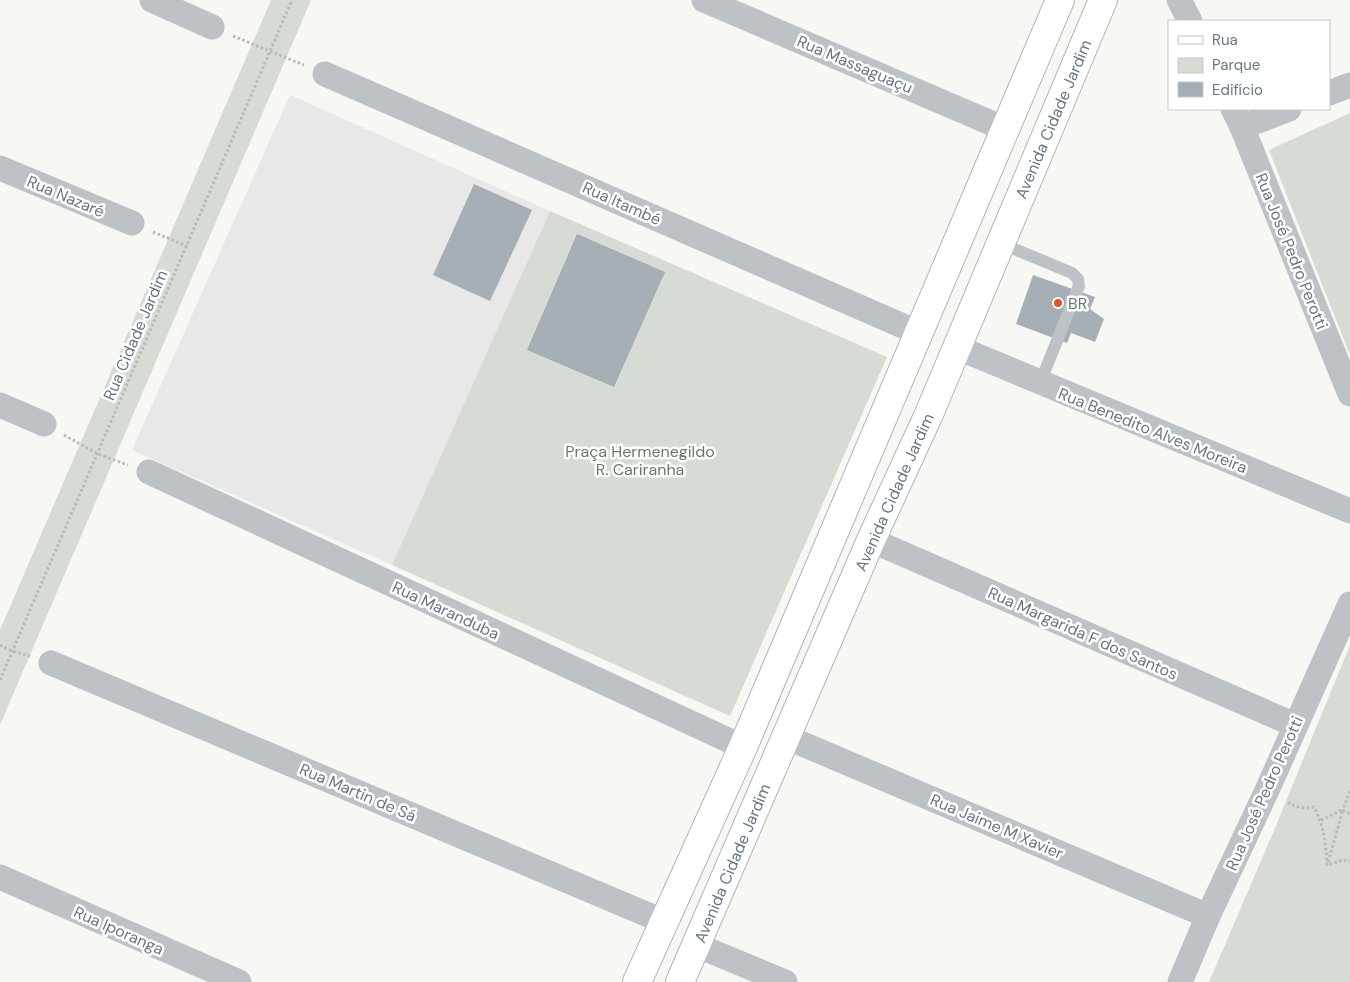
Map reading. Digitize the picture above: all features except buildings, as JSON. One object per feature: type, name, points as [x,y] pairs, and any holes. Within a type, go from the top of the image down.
[{"type":"main road","points":[[637,982],[743,747],[1060,0]]},
{"type":"main road","name":"Avenida Cidade Jardim","points":[[680,982],[871,540],[928,414],[1104,0]]},
{"type":"main road","points":[[892,397],[928,414]]},
{"type":"street","points":[[152,0],[212,27]]},
{"type":"street","name":"Rua Massaguaçu","points":[[704,0],[1005,129]]},
{"type":"street","points":[[1179,0],[1189,20]]},
{"type":"street","name":"Rua Itambé","points":[[325,74],[920,333]]},
{"type":"street","points":[[1330,93],[1350,85]]},
{"type":"street","points":[[1237,118],[1282,110]]},
{"type":"street","name":"Rua José Pedro Perotti","points":[[1237,118],[1350,394]]},
{"type":"street","name":"Rua Nazaré","points":[[0,168],[132,223]]},
{"type":"street","name":"Rua Benedito Alves Moreira","points":[[956,347],[1350,511]]},
{"type":"street","points":[[0,405],[44,424]]},
{"type":"street","name":"Rua Maranduba","points":[[149,472],[743,747]]},
{"type":"street","name":"Rua Margarida F dos Santos","points":[[871,540],[1295,725]]},
{"type":"street","name":"Rua José Pedro Perotti","points":[[1180,982],[1208,916],[1268,788],[1350,604]]},
{"type":"street","name":"Rua Martin de Sá","points":[[51,662],[665,922]]},
{"type":"street","name":"Rua Jaime M Xavier","points":[[786,737],[1208,916]]},
{"type":"street","name":"Rua Iporanga","points":[[0,877],[239,982]]},
{"type":"street","points":[[696,945],[785,982]]},
{"type":"lane","points":[[1000,243],[1072,273],[1078,279],[1079,286],[1040,383]]},
{"type":"path","name":"Rua Cidade Jardim","points":[[0,680],[292,0]]},
{"type":"path","points":[[212,27],[325,74]]},
{"type":"path","points":[[132,223],[187,246]]},
{"type":"path","points":[[44,424],[98,454],[149,472]]},
{"type":"path","points":[[0,645],[12,652],[51,662]]},
{"type":"path","points":[[1268,788],[1293,806],[1304,809],[1314,807],[1321,820],[1328,866]]},
{"type":"path","points":[[1328,866],[1350,791]]},
{"type":"path","points":[[1321,820],[1343,810]]},
{"type":"path","points":[[1343,810],[1350,814]]},
{"type":"path","points":[[1328,866],[1343,860],[1350,861]]},
{"type":"shaded area","points":[[290,95],[550,211],[392,565],[132,450]]},
{"type":"green space","points":[[271,0],[311,0],[0,725],[0,630]]},
{"type":"green space","points":[[1350,113],[1350,355],[1269,150]]},
{"type":"green space","name":"Praça Hermenegildo R. Cariranha","points":[[550,211],[887,357],[730,716],[392,565]]},
{"type":"green space","points":[[1350,645],[1350,982],[1209,982],[1275,828]]},
{"type":"place","name":"BR","points":[[1058,303]]}]
